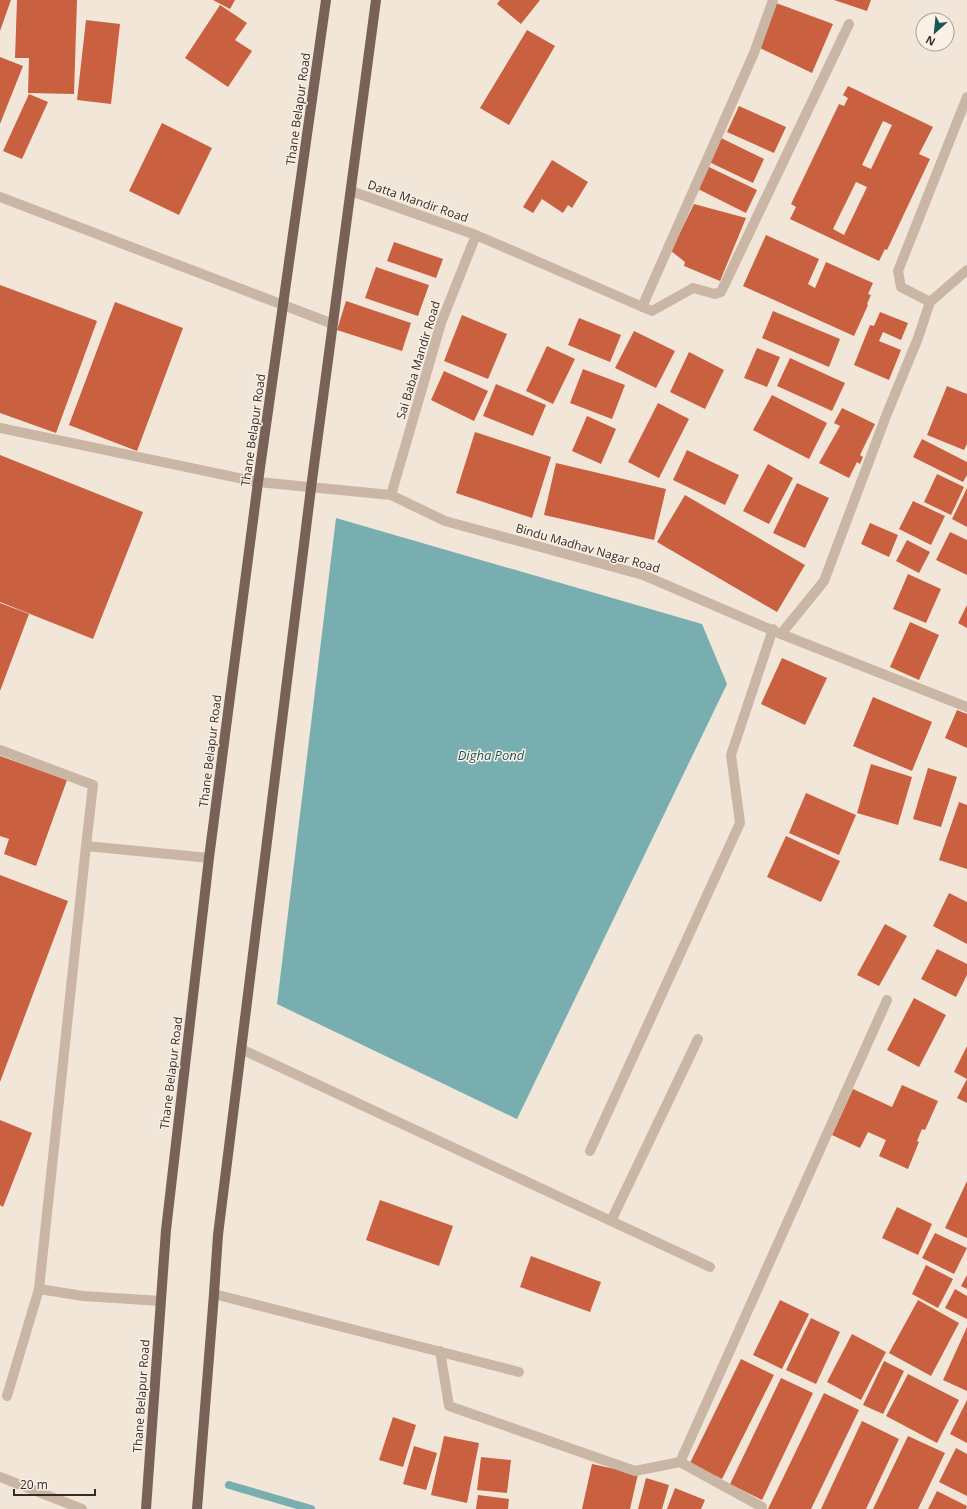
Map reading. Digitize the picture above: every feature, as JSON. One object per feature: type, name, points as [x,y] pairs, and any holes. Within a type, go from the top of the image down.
[{"type":"main road","name":"Thane Belapur Road","points":[[146,1509],[166,1230],[209,858],[258,482],[326,0]]},
{"type":"main road","points":[[197,1509],[218,1235],[311,488],[376,0]]},
{"type":"street","points":[[773,0],[754,53],[642,307],[652,311],[693,288],[715,294],[721,292],[849,24]]},
{"type":"street","points":[[930,302],[901,287],[898,271],[967,97]]},
{"type":"street","name":"Datta Mandir Road","points":[[351,191],[476,235],[642,307]]},
{"type":"street","points":[[0,197],[333,324]]},
{"type":"street","name":"Sai Baba Mandir Road","points":[[391,496],[441,323],[476,235]]},
{"type":"street","points":[[590,1151],[740,823],[731,755],[777,632],[824,581],[886,416],[918,338],[930,302],[967,270]]},
{"type":"street","name":"Bindu Madhav Nagar Road","points":[[0,428],[258,482],[391,496],[445,521],[643,575],[777,632],[967,708]]},
{"type":"street","points":[[0,750],[93,785],[39,1289],[7,1396]]},
{"type":"street","points":[[86,846],[209,858]]},
{"type":"street","points":[[680,1462],[887,1000]]},
{"type":"street","points":[[611,1221],[698,1039]]},
{"type":"street","points":[[241,1049],[710,1267]]},
{"type":"street","points":[[39,1289],[84,1296],[161,1301]]},
{"type":"street","points":[[214,1294],[519,1372]]},
{"type":"street","points":[[440,1352],[449,1406],[635,1471],[680,1462],[762,1507]]},
{"type":"street","points":[[0,1477],[82,1509]]},
{"type":"water","name":"Digha Pond","points":[[336,518],[702,624],[727,684],[517,1119],[277,1004]]},
{"type":"building","points":[[0,0],[11,0],[0,31]]},
{"type":"building","points":[[17,0],[77,0],[74,94],[28,93],[29,58],[15,58]]},
{"type":"building","points":[[213,0],[235,0],[230,9]]},
{"type":"building","points":[[500,0],[540,0],[521,24],[497,4]]},
{"type":"building","points":[[834,0],[871,0],[867,11]]},
{"type":"building","points":[[776,3],[833,24],[812,73],[760,48]]},
{"type":"building","points":[[220,5],[247,23],[235,40],[252,51],[228,87],[185,58]]},
{"type":"building","points":[[86,20],[120,24],[111,104],[77,100]]},
{"type":"building","points":[[527,30],[555,46],[509,125],[480,108]]},
{"type":"building","points":[[0,57],[23,66],[0,124]]},
{"type":"building","points":[[848,86],[933,127],[919,154],[930,159],[887,250],[885,249],[879,261],[790,219],[796,207],[791,204],[839,104],[844,106],[848,98],[843,95]],"holes":[[[883,121],[892,125],[871,169],[862,165]],[[856,182],[867,187],[844,235],[833,229]]]},
{"type":"building","points":[[29,94],[48,102],[22,159],[3,151]]},
{"type":"building","points":[[739,106],[786,127],[774,153],[727,132]]},
{"type":"building","points":[[162,123],[212,148],[179,215],[129,191]]},
{"type":"building","points":[[719,137],[764,159],[753,183],[707,161]]},
{"type":"building","points":[[552,160],[588,182],[572,208],[568,205],[563,213],[542,199],[533,213],[523,207]]},
{"type":"building","points":[[709,167],[757,190],[746,213],[698,189]]},
{"type":"building","points":[[694,204],[746,218],[720,281],[684,266],[685,262],[671,251]]},
{"type":"building","points":[[766,235],[819,259],[808,284],[815,288],[826,262],[873,283],[868,294],[871,295],[867,304],[868,305],[854,336],[743,286]]},
{"type":"building","points":[[394,242],[443,259],[436,278],[387,261]]},
{"type":"building","points":[[376,267],[429,285],[418,316],[365,298]]},
{"type":"building","points":[[0,285],[97,321],[56,433],[0,413]]},
{"type":"building","points":[[346,301],[411,323],[402,351],[337,330]]},
{"type":"building","points":[[115,302],[183,328],[137,451],[69,425]]},
{"type":"building","points":[[773,311],[840,339],[829,367],[762,338]]},
{"type":"building","points":[[880,312],[908,323],[901,340],[883,332],[879,341],[901,350],[889,380],[854,365],[870,325],[874,326]]},
{"type":"building","points":[[462,315],[507,334],[488,379],[444,361]]},
{"type":"building","points":[[579,318],[621,335],[610,362],[568,345]]},
{"type":"building","points":[[634,331],[675,351],[656,388],[615,368]]},
{"type":"building","points":[[547,346],[575,359],[553,404],[526,391]]},
{"type":"building","points":[[757,348],[780,357],[767,387],[744,378]]},
{"type":"building","points":[[689,352],[724,370],[705,409],[670,392]]},
{"type":"building","points":[[790,358],[845,383],[832,411],[777,386]]},
{"type":"building","points":[[583,369],[625,385],[612,419],[570,403]]},
{"type":"building","points":[[444,371],[488,391],[474,421],[431,400]]},
{"type":"building","points":[[496,384],[546,405],[533,436],[483,416]]},
{"type":"building","points":[[947,386],[967,394],[967,444],[964,450],[927,435]]},
{"type":"building","points":[[772,395],[827,423],[809,459],[753,430]]},
{"type":"building","points":[[658,403],[689,419],[659,478],[628,462]]},
{"type":"building","points":[[842,408],[875,424],[860,455],[863,457],[860,464],[857,462],[849,478],[819,463],[840,426],[834,423]]},
{"type":"building","points":[[587,416],[616,429],[601,464],[572,451]]},
{"type":"building","points":[[475,432],[551,457],[532,518],[456,493]]},
{"type":"building","points":[[922,439],[967,462],[967,475],[963,482],[913,457]]},
{"type":"building","points":[[687,450],[739,475],[725,505],[673,480]]},
{"type":"building","points":[[0,455],[143,512],[93,639],[0,602]]},
{"type":"building","points":[[556,463],[666,489],[654,540],[544,515]]},
{"type":"building","points":[[768,464],[793,478],[769,524],[743,511]]},
{"type":"building","points":[[937,474],[964,487],[951,515],[924,502]]},
{"type":"building","points":[[797,483],[829,498],[805,548],[773,533]]},
{"type":"building","points":[[967,488],[967,527],[952,519]]},
{"type":"building","points":[[685,495],[805,565],[777,612],[657,542]]},
{"type":"building","points":[[913,501],[945,516],[931,545],[899,529]]},
{"type":"building","points":[[870,523],[898,535],[889,557],[861,544]]},
{"type":"building","points":[[950,532],[967,540],[967,575],[936,560]]},
{"type":"building","points":[[907,540],[930,552],[919,573],[896,561]]},
{"type":"building","points":[[908,574],[941,589],[926,623],[893,609]]},
{"type":"building","points":[[0,603],[29,614],[0,691]]},
{"type":"building","points":[[967,605],[967,628],[958,623]]},
{"type":"building","points":[[910,622],[939,635],[919,680],[890,667]]},
{"type":"building","points":[[782,658],[827,678],[805,725],[761,704]]},
{"type":"building","points":[[873,697],[932,722],[912,771],[853,746]]},
{"type":"building","points":[[957,710],[967,714],[967,748],[945,738]]},
{"type":"building","points":[[0,756],[67,780],[36,866],[4,854],[9,839],[0,836]]},
{"type":"building","points":[[871,764],[912,777],[898,825],[857,813]]},
{"type":"building","points":[[928,768],[957,777],[941,827],[913,819]]},
{"type":"building","points":[[806,793],[856,815],[839,855],[789,833]]},
{"type":"building","points":[[959,802],[967,805],[967,869],[939,860]]},
{"type":"building","points":[[786,836],[840,861],[821,902],[767,877]]},
{"type":"building","points":[[0,875],[68,901],[0,1082]]},
{"type":"building","points":[[949,893],[967,902],[967,944],[933,926]]},
{"type":"building","points":[[885,924],[907,936],[879,986],[857,975]]},
{"type":"building","points":[[937,949],[967,964],[967,975],[956,997],[921,979]]},
{"type":"building","points":[[914,998],[946,1015],[919,1067],[887,1050]]},
{"type":"building","points":[[967,1046],[967,1079],[954,1072]]},
{"type":"building","points":[[967,1079],[967,1103],[957,1098]]},
{"type":"building","points":[[902,1085],[938,1101],[925,1130],[922,1129],[917,1141],[919,1142],[908,1169],[879,1156],[886,1140],[868,1132],[860,1148],[832,1135],[853,1089],[892,1107]]},
{"type":"building","points":[[0,1120],[32,1133],[3,1207],[0,1205]]},
{"type":"building","points":[[967,1181],[967,1238],[945,1228]]},
{"type":"building","points":[[380,1200],[453,1226],[439,1266],[366,1240]]},
{"type":"building","points":[[897,1207],[932,1224],[918,1255],[882,1238]]},
{"type":"building","points":[[935,1233],[967,1248],[954,1274],[922,1258]]},
{"type":"building","points":[[531,1256],[601,1282],[590,1312],[520,1287]]},
{"type":"building","points":[[926,1265],[953,1279],[938,1308],[912,1294]]},
{"type":"building","points":[[967,1275],[967,1289],[961,1286]]},
{"type":"building","points":[[955,1289],[967,1296],[967,1319],[945,1308]]},
{"type":"building","points":[[780,1300],[809,1314],[782,1369],[753,1355]]},
{"type":"building","points":[[918,1300],[959,1323],[931,1376],[889,1353]]},
{"type":"building","points":[[811,1318],[840,1332],[816,1384],[786,1370]]},
{"type":"building","points":[[967,1327],[967,1391],[943,1380]]},
{"type":"building","points":[[852,1334],[886,1352],[861,1400],[827,1382]]},
{"type":"building","points":[[741,1359],[774,1375],[722,1479],[690,1463]]},
{"type":"building","points":[[884,1361],[904,1371],[883,1414],[863,1405]]},
{"type":"building","points":[[908,1374],[959,1400],[937,1443],[886,1416]]},
{"type":"building","points":[[781,1378],[813,1393],[762,1500],[730,1484]]},
{"type":"building","points":[[824,1393],[859,1410],[811,1509],[768,1509]]},
{"type":"building","points":[[967,1400],[967,1443],[950,1434]]},
{"type":"building","points":[[393,1417],[416,1425],[403,1467],[379,1460]]},
{"type":"building","points":[[862,1421],[899,1439],[866,1509],[821,1509]]},
{"type":"building","points":[[444,1436],[479,1443],[467,1503],[431,1495]]},
{"type":"building","points":[[908,1436],[945,1453],[918,1509],[873,1509]]},
{"type":"building","points":[[414,1446],[437,1453],[426,1490],[403,1484]]},
{"type":"building","points":[[956,1448],[967,1454],[967,1496],[939,1482]]},
{"type":"building","points":[[481,1457],[511,1460],[507,1493],[477,1490]]},
{"type":"building","points":[[592,1464],[638,1474],[630,1509],[582,1509]]},
{"type":"building","points":[[646,1478],[669,1485],[662,1509],[638,1509]]},
{"type":"building","points":[[675,1488],[705,1500],[701,1509],[667,1509]]},
{"type":"building","points":[[937,1491],[967,1506],[966,1509],[928,1509]]},
{"type":"building","points":[[478,1495],[509,1499],[508,1509],[476,1509]]},
{"type":"waterway","points":[[229,1485],[311,1509]]}]
